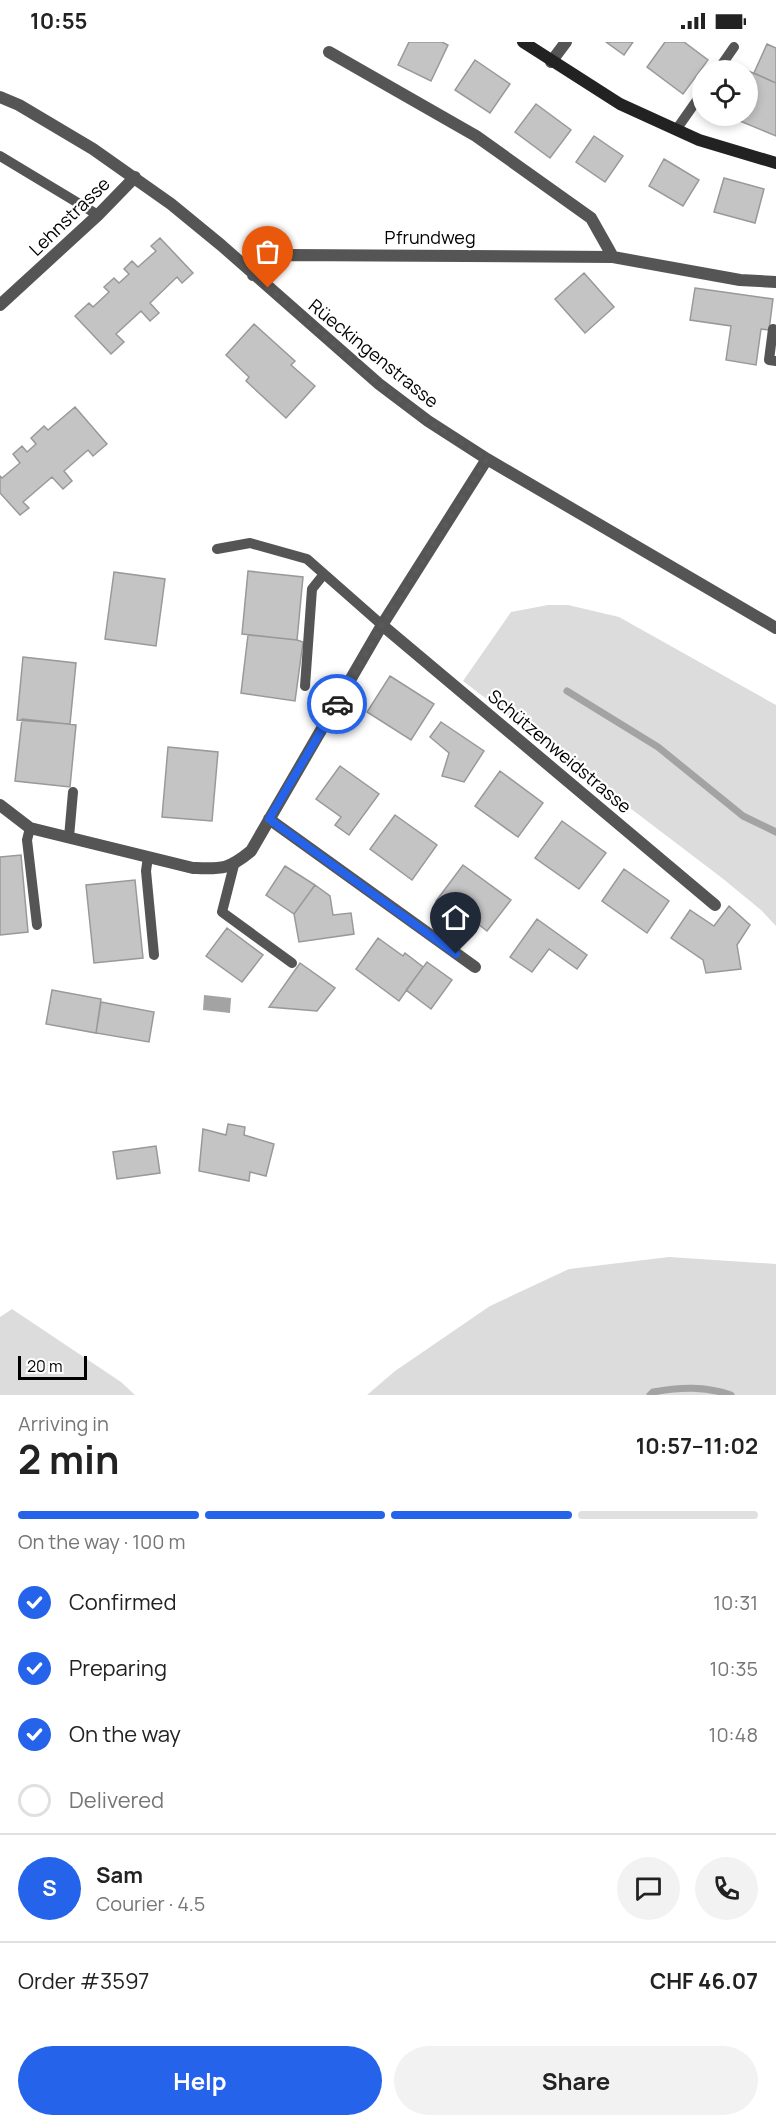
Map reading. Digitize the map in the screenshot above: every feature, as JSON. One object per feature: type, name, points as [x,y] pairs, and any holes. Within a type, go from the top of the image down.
[{"type":"street","points":[[522,42],[620,104],[699,140],[776,163]]},
{"type":"street","points":[[551,62],[566,42]]},
{"type":"street","points":[[329,52],[476,136],[572,204],[591,218],[613,257]]},
{"type":"street","name":"Rüeckingenstrasse","points":[[0,97],[19,105],[135,177],[196,224],[379,384],[428,421],[487,459],[776,628]]},
{"type":"street","name":"Lehnstrasse","points":[[0,305],[98,215],[135,177]]},
{"type":"street","name":"Pfrundweg","points":[[254,275],[264,263],[286,255],[613,257],[740,280],[776,282]]},
{"type":"street","points":[[0,806],[30,828],[193,868],[218,869],[234,865],[251,851],[382,625],[487,459]]},
{"type":"street","name":"Schützenweidstrasse","points":[[382,625],[715,905]]},
{"type":"street","points":[[269,819],[475,967]]},
{"type":"lane","points":[[725,60],[734,47]]},
{"type":"lane","points":[[676,130],[692,107]]},
{"type":"lane","points":[[0,156],[98,215]]},
{"type":"lane","points":[[773,329],[770,360],[776,361]]},
{"type":"lane","points":[[218,549],[250,543],[307,560],[382,625]]},
{"type":"lane","points":[[305,686],[312,589],[324,574]]},
{"type":"lane","points":[[69,837],[74,792]]},
{"type":"lane","points":[[30,828],[27,840],[37,925]]},
{"type":"lane","points":[[148,857],[146,871],[154,955]]},
{"type":"lane","points":[[234,865],[222,912],[292,963]]},
{"type":"shaded area","points":[[548,605],[568,605],[619,617],[776,705],[776,926],[761,910],[722,878],[463,681],[511,612]]},
{"type":"shaded area","points":[[204,995],[231,998],[230,1013],[203,1010]]},
{"type":"shaded area","points":[[669,1257],[776,1264],[776,1395],[367,1395],[395,1371],[490,1306],[569,1269]]},
{"type":"shaded area","points":[[12,1309],[121,1382],[135,1395],[0,1395],[0,1317]]},
{"type":"building","points":[[409,42],[442,42],[448,45],[431,81],[398,65]]},
{"type":"building","points":[[606,42],[633,42],[624,55]]},
{"type":"building","points":[[665,42],[684,42],[708,60],[692,60],[692,82],[683,94],[647,67]]},
{"type":"building","points":[[767,44],[776,48],[776,83],[758,75],[758,64]]},
{"type":"building","points":[[475,60],[510,84],[490,113],[455,90]]},
{"type":"building","points":[[758,75],[776,83],[776,136],[752,126],[758,126]]},
{"type":"building","points":[[536,104],[571,130],[550,158],[515,132]]},
{"type":"building","points":[[594,136],[623,156],[605,182],[576,162]]},
{"type":"building","points":[[664,159],[699,180],[683,206],[649,186]]},
{"type":"building","points":[[724,178],[764,189],[755,223],[714,212]]},
{"type":"building","points":[[160,238],[193,273],[182,283],[177,277],[150,303],[159,313],[150,321],[141,311],[116,334],[124,342],[111,354],[75,316],[89,303],[93,307],[109,292],[104,287],[114,278],[119,283],[129,274],[124,269],[132,261],[138,267],[156,251],[151,246]]},
{"type":"building","points":[[584,273],[614,307],[585,333],[555,299]]},
{"type":"building","points":[[695,288],[773,299],[769,330],[761,329],[756,365],[726,360],[731,326],[690,320]]},
{"type":"building","points":[[254,324],[295,361],[291,365],[315,386],[286,418],[246,381],[249,377],[226,355]]},
{"type":"building","points":[[75,407],[107,444],[93,456],[88,450],[64,471],[72,481],[63,489],[52,477],[23,502],[29,508],[20,515],[0,493],[0,476],[2,478],[20,463],[13,454],[22,446],[27,452],[36,444],[31,438],[44,426],[48,430]]},
{"type":"building","points":[[248,571],[303,577],[297,640],[242,634]]},
{"type":"building","points":[[114,572],[165,579],[156,646],[105,639]]},
{"type":"building","points":[[248,635],[303,642],[295,701],[241,693]]},
{"type":"building","points":[[23,657],[76,663],[70,724],[17,720]]},
{"type":"building","points":[[390,676],[434,704],[411,740],[367,712]]},
{"type":"building","points":[[22,719],[76,725],[70,787],[15,781]]},
{"type":"building","points":[[441,722],[484,751],[464,782],[442,776],[449,753],[430,737]]},
{"type":"building","points":[[168,747],[218,752],[212,821],[162,817]]},
{"type":"building","points":[[340,766],[379,794],[349,835],[335,825],[341,817],[316,799]]},
{"type":"building","points":[[500,771],[543,803],[518,837],[475,806]]},
{"type":"building","points":[[395,815],[437,845],[412,880],[370,849]]},
{"type":"building","points":[[562,821],[606,853],[579,889],[535,858]]},
{"type":"building","points":[[21,855],[28,932],[0,935],[0,857]]},
{"type":"building","points":[[463,865],[511,900],[487,931],[460,910],[456,916],[436,901]]},
{"type":"building","points":[[285,866],[315,885],[294,914],[266,895]]},
{"type":"building","points":[[624,869],[669,901],[647,933],[602,901]]},
{"type":"building","points":[[135,880],[143,958],[94,963],[86,885]]},
{"type":"building","points":[[315,885],[330,896],[333,915],[351,913],[354,934],[299,942],[294,914]]},
{"type":"building","points":[[729,906],[750,925],[737,945],[741,969],[706,973],[703,960],[671,938],[690,910],[714,926]]},
{"type":"building","points":[[537,919],[587,955],[577,969],[549,949],[532,972],[510,957]]},
{"type":"building","points":[[227,928],[263,955],[242,982],[206,956]]},
{"type":"building","points":[[378,938],[403,956],[405,953],[423,967],[399,1001],[356,969]]},
{"type":"building","points":[[427,962],[452,980],[431,1009],[406,990]]},
{"type":"building","points":[[300,963],[335,988],[317,1011],[269,1007]]},
{"type":"building","points":[[52,990],[101,999],[96,1033],[46,1024]]},
{"type":"building","points":[[101,1002],[154,1012],[149,1042],[96,1033]]},
{"type":"building","points":[[228,1124],[245,1127],[244,1135],[274,1144],[266,1176],[250,1172],[249,1181],[199,1171],[203,1129],[226,1135]]},
{"type":"building","points":[[156,1146],[160,1173],[117,1179],[113,1152]]},
{"type":"waterway","points":[[567,691],[658,747],[743,816],[776,832]]},
{"type":"waterway","points":[[650,1395],[653,1392],[683,1388],[712,1390],[731,1395]]},
{"type":"way so far","points":[[268,288],[379,384],[428,421],[487,459],[382,625],[337,704]]},
{"type":"route","points":[[337,704],[269,819],[456,954]]}]
